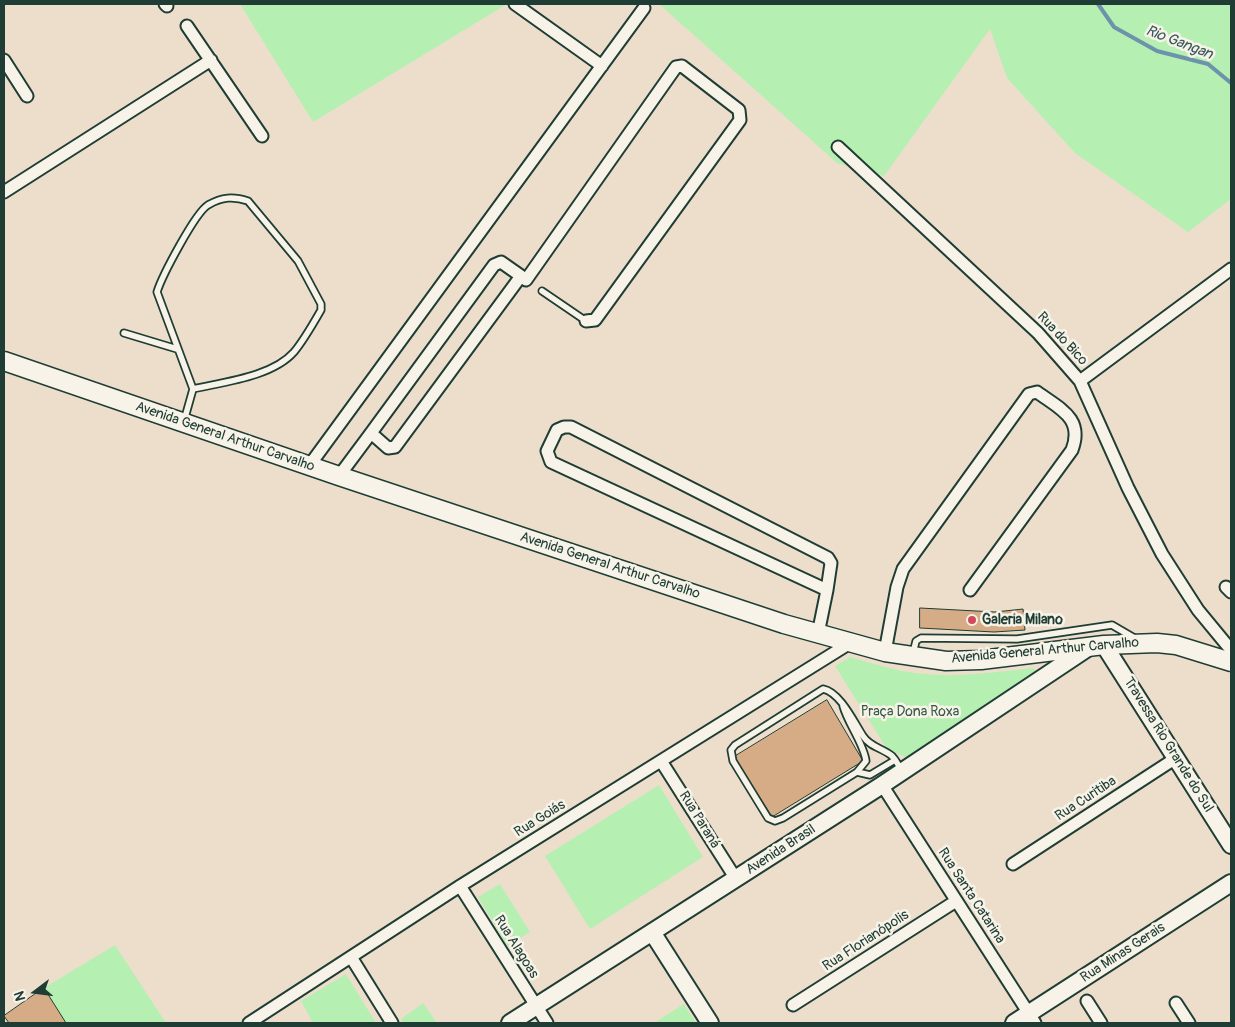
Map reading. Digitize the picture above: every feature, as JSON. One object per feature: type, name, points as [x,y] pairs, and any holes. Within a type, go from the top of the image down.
[{"type":"main road","name":"Avenida General Arthur Carvalho","points":[[4,362],[309,466],[818,634],[885,652],[946,661],[981,660],[1142,642],[1176,645],[1231,662]]},
{"type":"main road","name":"Avenida Brasil","points":[[510,1023],[882,785],[899,766],[1097,646]]},
{"type":"main road","name":"Travessa Rio Grande do Sul","points":[[1097,646],[1176,758],[1231,845]]},
{"type":"main road","points":[[1048,652],[1049,674]]},
{"type":"main road","name":"Rua Minas Gerais","points":[[1014,1023],[1032,1018],[1231,883]]},
{"type":"main road","points":[[652,932],[710,1023]]},
{"type":"street","points":[[515,4],[602,66]]},
{"type":"street","points":[[309,466],[644,8]]},
{"type":"street","points":[[187,26],[262,136]]},
{"type":"street","points":[[4,60],[27,96]]},
{"type":"street","points":[[4,192],[210,60]]},
{"type":"street","points":[[526,280],[676,67],[682,66],[739,110],[740,120],[595,320],[586,321]]},
{"type":"street","name":"Rua do Bico","points":[[838,147],[1038,333],[1080,381],[1128,488],[1162,554],[1198,610],[1231,650]]},
{"type":"street","points":[[339,476],[494,265],[501,262],[521,276],[395,447],[388,448],[371,433]]},
{"type":"street","points":[[1080,381],[1231,269]]},
{"type":"street","points":[[885,652],[896,587],[903,569],[1029,394],[1038,392],[1068,415],[1074,424],[1077,438],[1072,450],[970,590]]},
{"type":"street","points":[[818,634],[831,563],[828,558],[571,427],[557,430],[547,451],[550,462],[826,590]]},
{"type":"street","name":"Rua Goiás","points":[[249,1023],[460,886],[850,643]]},
{"type":"street","name":"Rua Curitiba","points":[[1013,864],[1176,758]]},
{"type":"street","name":"Rua Paraná","points":[[661,761],[736,879]]},
{"type":"street","name":"Rua Santa Catarina","points":[[882,785],[1032,1018]]},
{"type":"street","name":"Rua Alagoas","points":[[460,886],[547,1023]]},
{"type":"street","name":"Rua Florianópolis","points":[[793,1006],[956,901]]},
{"type":"street","points":[[351,957],[392,1023]]},
{"type":"street","points":[[1087,1001],[1101,1023]]},
{"type":"street","points":[[1176,1003],[1189,1023]]},
{"type":"lane","points":[[183,423],[193,389],[158,298],[159,285],[188,232],[206,206],[229,197],[248,201],[298,261],[321,304],[322,310],[293,354],[279,363],[249,377],[193,389]]},
{"type":"lane","points":[[542,290],[586,321]]},
{"type":"lane","points":[[124,333],[177,348]]},
{"type":"lane","points":[[912,656],[916,641],[921,638],[1017,639],[1112,625],[1142,642]]},
{"type":"lane","points":[[843,706],[847,720],[865,754],[866,761],[857,772],[775,821],[768,818],[730,754],[735,745],[823,689],[830,690],[837,696],[864,738],[899,766]]},
{"type":"lane","points":[[857,772],[870,774],[899,766]]},
{"type":"green space","points":[[240,4],[507,4],[313,122]]},
{"type":"green space","points":[[659,4],[1231,4],[1231,199],[1188,232],[1075,153],[1007,78],[990,29],[884,176],[837,163]]},
{"type":"green space","name":"Praça Dona Roxa","points":[[850,657],[902,671],[935,675],[1000,672],[1033,668],[1038,672],[910,759],[887,749],[835,666]]},
{"type":"green space","points":[[659,785],[703,857],[590,929],[545,856]]},
{"type":"green space","points":[[500,884],[530,932],[507,946],[478,897]]},
{"type":"green space","points":[[115,945],[166,1023],[66,1023],[44,988]]},
{"type":"green space","points":[[346,974],[376,1023],[313,1023],[301,1001]]},
{"type":"green space","points":[[423,1003],[437,1023],[404,1023],[401,1019]]},
{"type":"green space","points":[[684,1004],[696,1023],[654,1023]]},
{"type":"building","name":"Galeria Milano","points":[[920,608],[995,612],[1023,609],[1025,630],[994,632],[920,628]]},
{"type":"building","points":[[827,700],[863,761],[772,817],[734,757]]},
{"type":"building","points":[[44,988],[66,1023],[9,1023],[4,1016]]},
{"type":"waterway","name":"Rio Gangan","points":[[1098,4],[1114,27],[1157,51],[1208,64],[1231,83]]},
{"type":"place","name":"Galeria Milano","points":[[972,620]]}]
